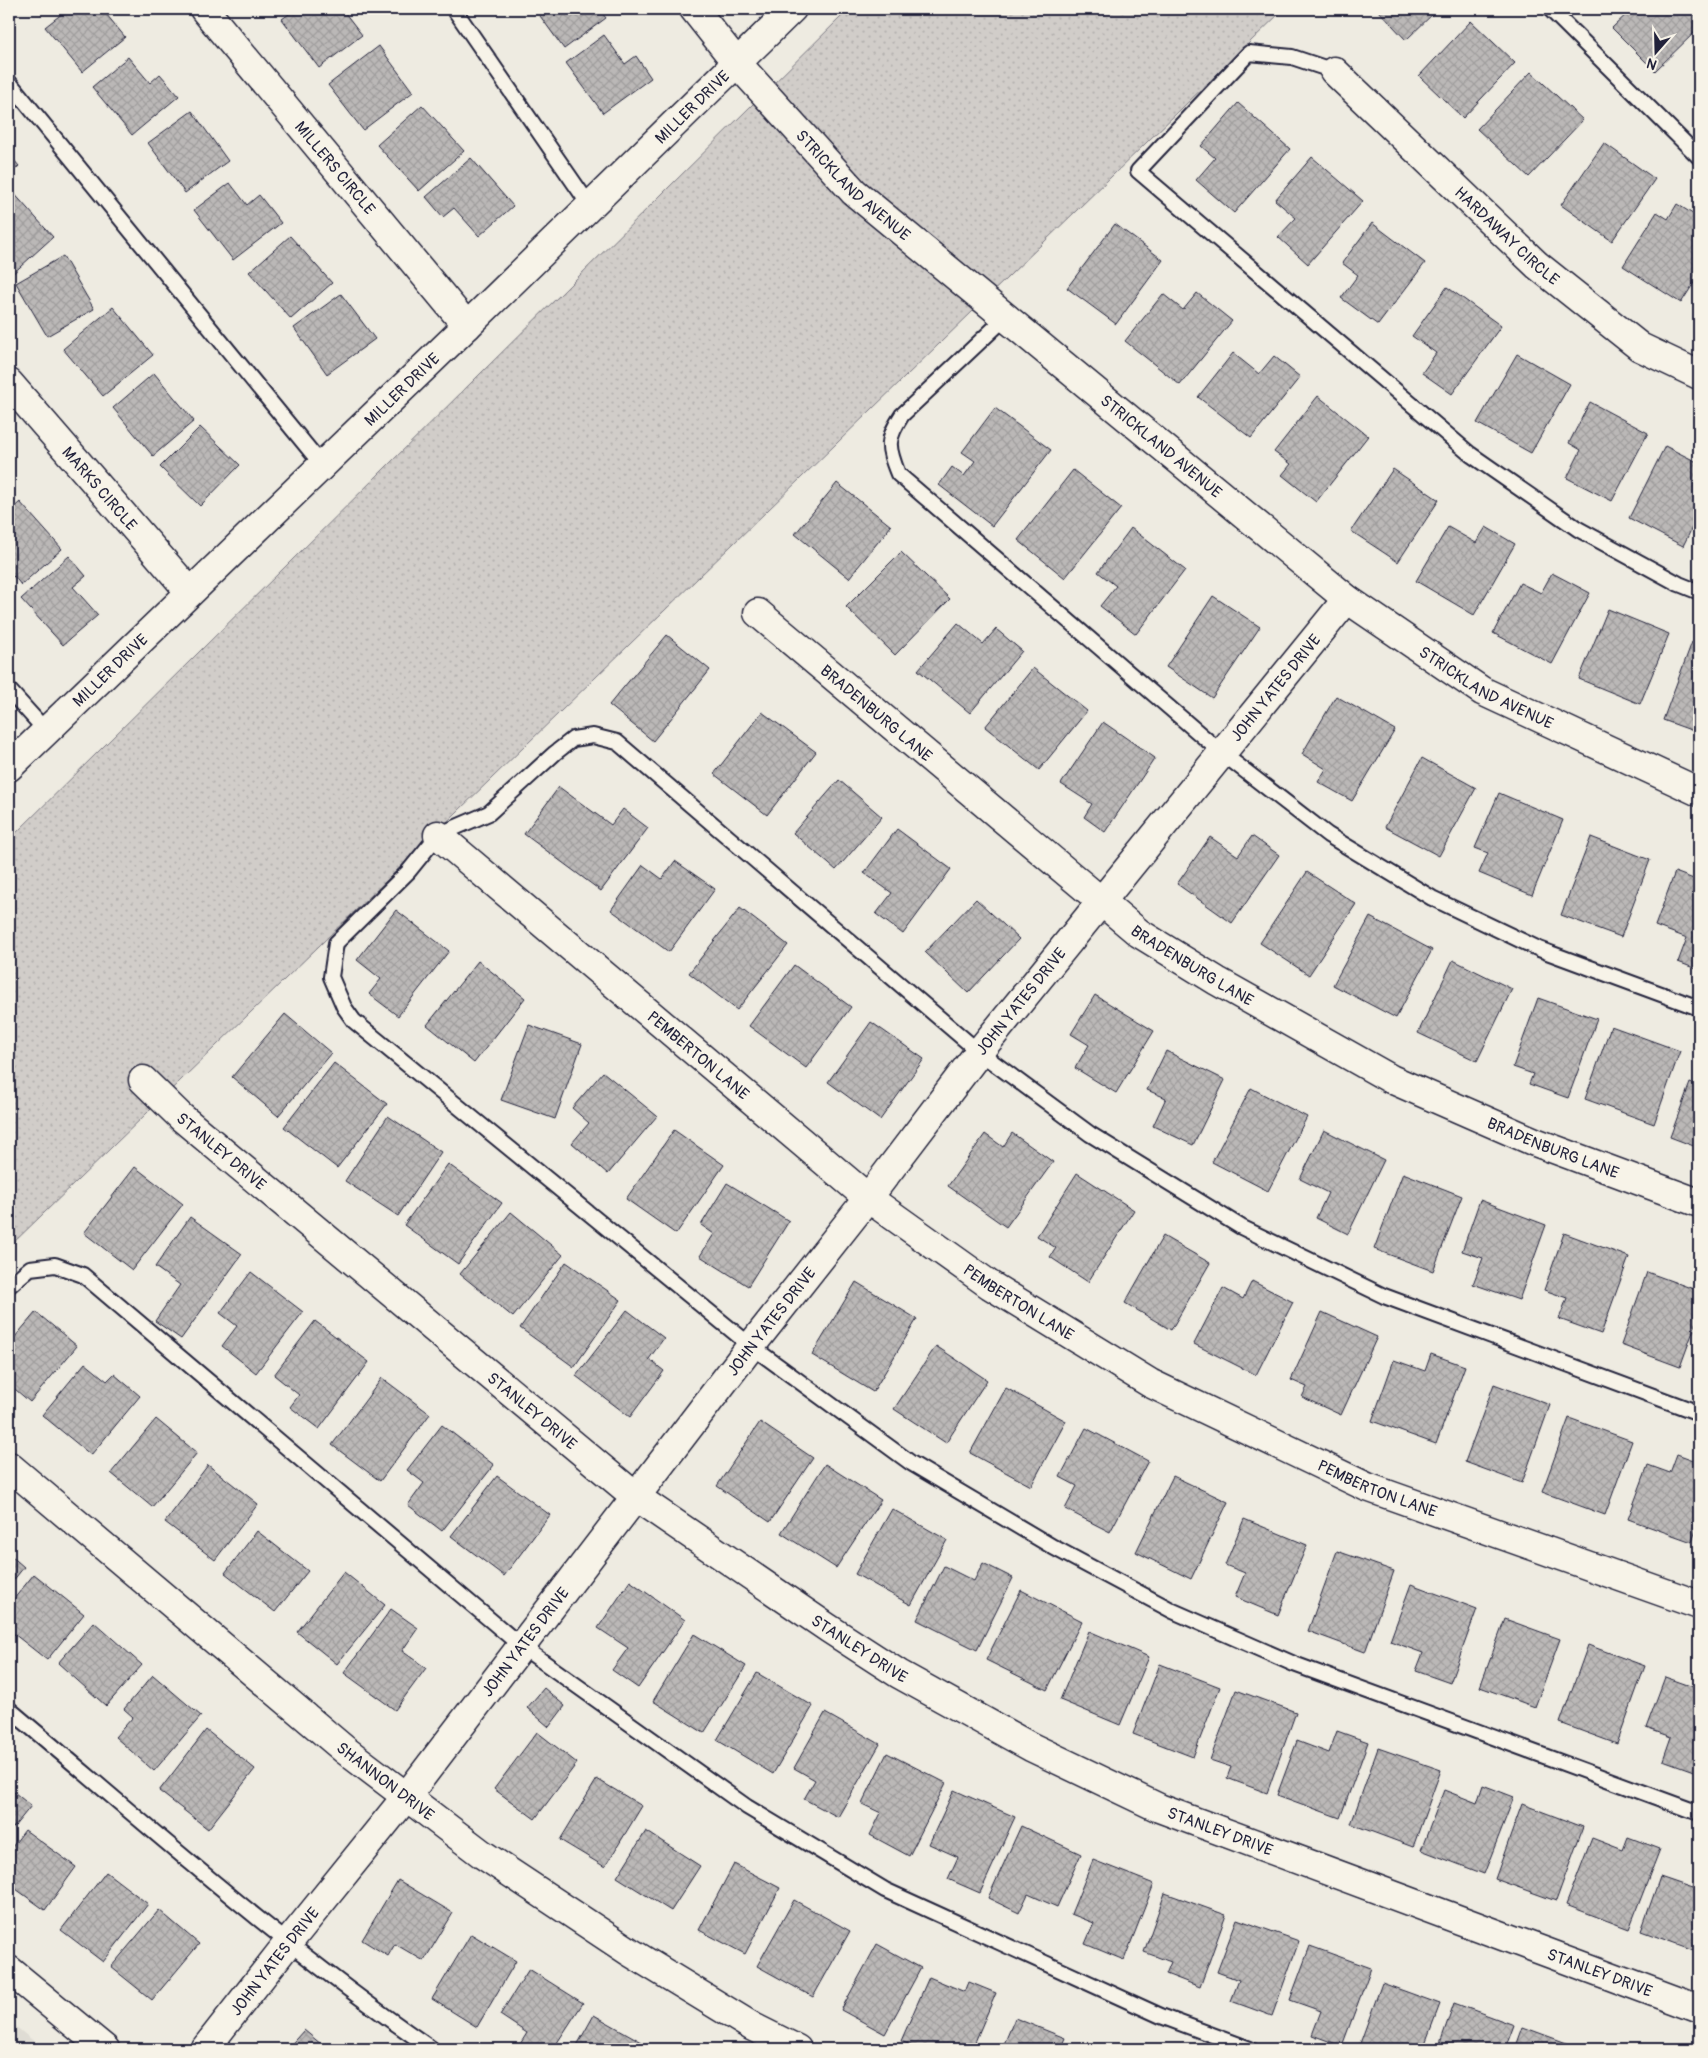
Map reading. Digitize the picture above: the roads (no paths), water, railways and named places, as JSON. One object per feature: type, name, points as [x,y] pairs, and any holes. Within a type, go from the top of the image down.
[{"type":"street","name":"MILLERS CIRCLE","points":[[204,9],[467,326]]},
{"type":"street","name":"STRICKLAND AVENUE","points":[[694,9],[736,62],[854,192],[1347,599],[1482,691],[1699,792]]},
{"type":"street","name":"MILLER DRIVE","points":[[9,768],[792,9]]},
{"type":"street","name":"HARDAWAY CIRCLE","points":[[1334,71],[1537,265],[1640,347],[1699,375]]},
{"type":"street","name":"MARKS CIRCLE","points":[[9,383],[190,592]]},
{"type":"street","name":"JOHN YATES DRIVE","points":[[205,2049],[406,1797],[750,1346],[868,1198],[979,1052],[1347,599]]},
{"type":"street","name":"BRADENBURG LANE","points":[[758,613],[1139,933],[1217,982],[1390,1079],[1535,1142],[1699,1203]]},
{"type":"street","name":"PEMBERTON LANE","points":[[438,834],[868,1198],[990,1285],[1150,1384],[1367,1487],[1699,1605]]},
{"type":"street","name":"STANLEY DRIVE","points":[[143,1080],[180,1117],[636,1497],[899,1674],[1031,1747],[1159,1808],[1699,2009]]},
{"type":"street","name":"SHANNON DRIVE","points":[[9,1466],[345,1750],[482,1854],[630,1952],[753,2027],[797,2049]]},
{"type":"street","points":[[9,1970],[105,2049]]},
{"type":"lane","points":[[454,9],[590,206]]},
{"type":"lane","points":[[1550,9],[1699,157]]},
{"type":"lane","points":[[1334,71],[1292,57],[1249,53],[1138,171],[1470,454],[1578,529],[1679,584],[1699,592]]},
{"type":"lane","points":[[9,82],[322,465]]},
{"type":"lane","points":[[1005,318],[902,415],[890,434],[890,454],[898,474],[1222,754],[1328,835],[1432,898],[1539,949],[1699,1008]]},
{"type":"lane","points":[[9,690],[46,731]]},
{"type":"lane","points":[[1699,1413],[1384,1296],[1241,1227],[1090,1134],[979,1052],[617,742],[593,736],[574,739],[555,753],[489,814],[438,834],[408,872],[336,943],[331,977],[344,1007],[354,1021],[750,1346],[911,1464],[1053,1548],[1173,1611],[1294,1664],[1699,1813]]},
{"type":"lane","points":[[9,1286],[30,1268],[55,1265],[83,1275],[521,1646],[746,1807],[885,1890],[1161,2016],[1250,2049]]},
{"type":"lane","points":[[9,1709],[288,1943],[380,2013],[432,2049]]}]
